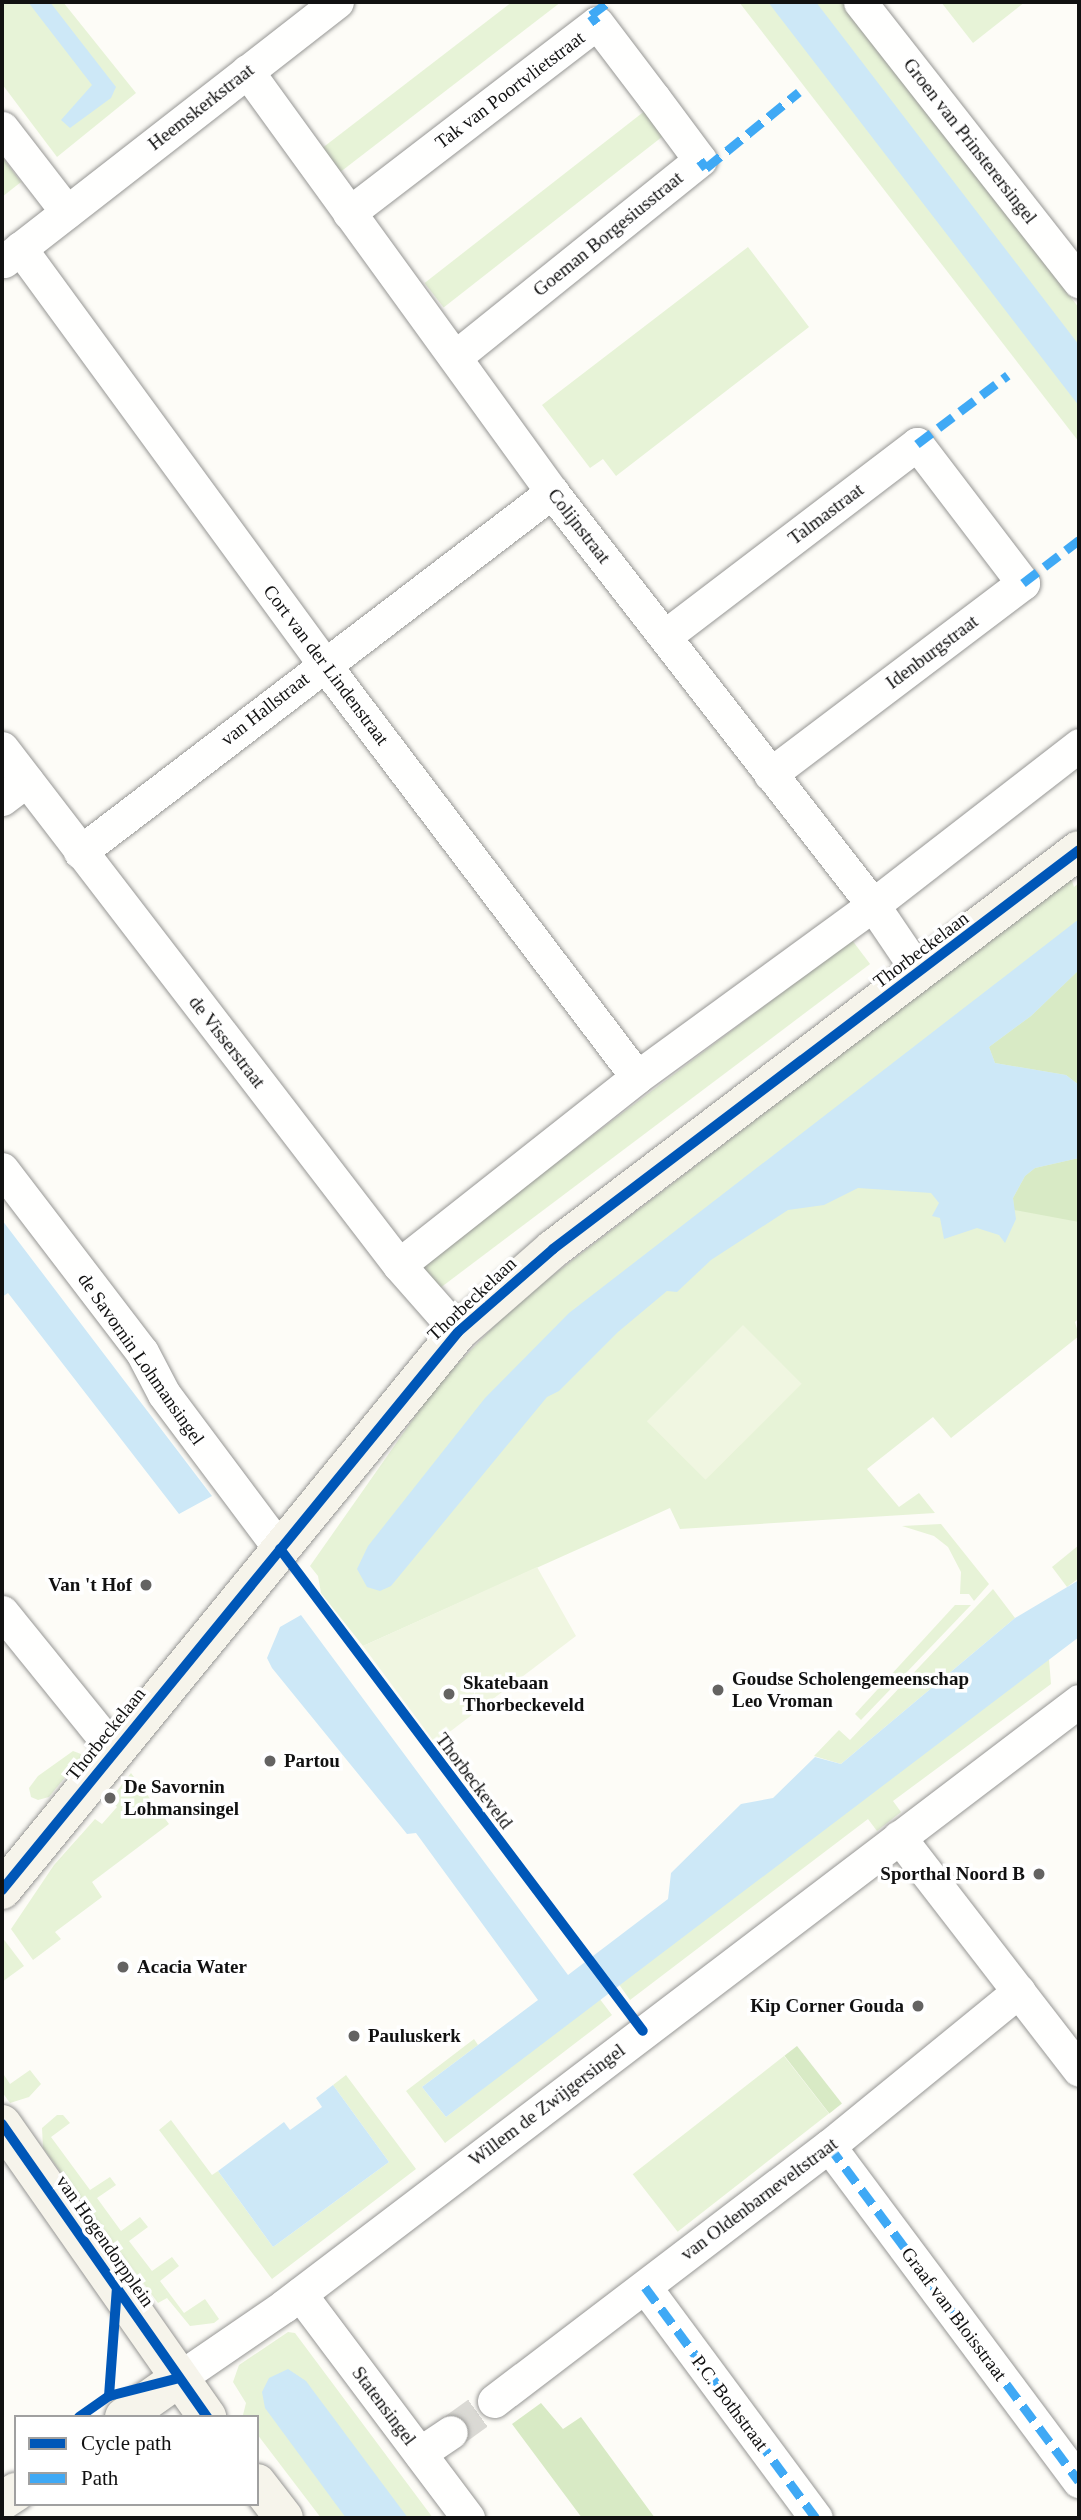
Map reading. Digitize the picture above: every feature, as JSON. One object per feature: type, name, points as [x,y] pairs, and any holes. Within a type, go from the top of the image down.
[{"type":"main road","name":"Thorbeckelaan","points":[[2,1890],[113,1749],[458,1332],[553,1249],[1079,850]]},
{"type":"main road","name":"van Hogendorpplein","points":[[2,2124],[179,2378]]},
{"type":"main road","points":[[127,2415],[179,2378],[206,2415]]},
{"type":"main road","points":[[259,2486],[284,2518]]},
{"type":"street","name":"Heemskerkstraat","points":[[11,255],[337,2]]},
{"type":"street","name":"Groen van Prinsterersingel","points":[[860,2],[1079,281]]},
{"type":"street","name":"Tak van Poortvlietstraat","points":[[349,213],[597,23],[654,98]]},
{"type":"street","name":"Colijnstraat","points":[[247,71],[552,492],[873,905],[919,974]]},
{"type":"street","name":"Goeman Borgesiusstraat","points":[[454,357],[700,160],[654,98]]},
{"type":"street","points":[[2,128],[67,212]]},
{"type":"street","name":"Cort van der Lindenstraat","points":[[11,255],[637,1077]]},
{"type":"street","name":"Talmastraat","points":[[665,636],[917,444],[970,513]]},
{"type":"street","name":"van Hallstraat","points":[[80,852],[552,492]]},
{"type":"street","name":"Idenburgstraat","points":[[770,774],[1023,583],[970,513]]},
{"type":"street","points":[[399,1265],[637,1077],[873,905],[1079,745]]},
{"type":"street","name":"de Visserstraat","points":[[2,748],[14,790],[80,852],[399,1265],[458,1332]]},
{"type":"street","name":"de Savornin Lohmansingel","points":[[2,1169],[142,1352],[164,1394],[280,1549]]},
{"type":"street","points":[[2,1612],[113,1749]]},
{"type":"street","name":"Willem de Zwijgersingel","points":[[179,2378],[300,2294],[1079,1701]]},
{"type":"street","points":[[899,1837],[1079,2070]]},
{"type":"street","name":"van Oldenbarneveltstraat","points":[[494,2401],[829,2146],[1019,1991]]},
{"type":"street","name":"Graaf van Bloisstraat","points":[[829,2146],[1079,2481]]},
{"type":"street","name":"P.C. Bothstraat","points":[[645,2287],[816,2518]]},
{"type":"street","name":"Statensingel","points":[[300,2294],[468,2518]]},
{"type":"street","points":[[421,2453],[451,2432]]},
{"type":"green space","points":[[2,2],[63,2],[136,93],[57,157],[2,84]]},
{"type":"green space","points":[[512,2],[561,2],[339,173],[321,149]]},
{"type":"green space","points":[[739,2],[846,2],[1079,308],[1079,442]]},
{"type":"green space","points":[[941,2],[1025,2],[973,43]]},
{"type":"green space","points":[[646,110],[665,134],[444,307],[425,283]]},
{"type":"green space","points":[[2,157],[21,182],[2,197]]},
{"type":"green space","points":[[748,247],[809,327],[616,476],[603,459],[590,468],[542,405]]},
{"type":"green space","points":[[1071,878],[1074,887],[1079,883],[1079,1318],[1075,1322],[1079,1336],[951,1438],[933,1417],[867,1469],[899,1507],[919,1493],[935,1513],[680,1529],[670,1508],[363,1646],[321,1593],[318,1576],[310,1566],[437,1385],[502,1318],[540,1285]]},
{"type":"green space","points":[[852,940],[870,964],[439,1289],[421,1265]]},
{"type":"green space","points":[[1079,970],[1079,1085],[1066,1075],[995,1063],[989,1047],[1031,1016]]},
{"type":"green space","points":[[1079,1158],[1079,1222],[1014,1210],[1013,1198],[1025,1176],[1035,1168]]},
{"type":"green space","points":[[743,1325],[802,1384],[706,1480],[647,1421]]},
{"type":"green space","points":[[941,1524],[989,1584],[974,1601],[969,1594],[960,1594],[961,1572],[948,1547],[934,1536],[902,1526]]},
{"type":"green space","points":[[1079,1545],[1079,1578],[1067,1587],[1052,1567]]},
{"type":"green space","name":"Skatebaan Thorbeckeveld","points":[[537,1567],[576,1636],[435,1743],[363,1646]]},
{"type":"green space","points":[[993,1589],[1015,1618],[841,1764],[814,1756],[839,1730],[850,1740]]},
{"type":"green space","points":[[955,1605],[971,1605],[861,1720],[855,1714]]},
{"type":"green space","points":[[1049,1659],[1051,1684],[893,1801],[901,1812],[877,1831],[868,1819],[630,2000],[618,1983]]},
{"type":"green space","points":[[73,1751],[81,1754],[80,1759],[49,1797],[38,1800],[31,1797],[29,1788],[38,1776]]},
{"type":"green space","points":[[131,1773],[169,1824],[92,1882],[102,1897],[55,1932],[61,1939],[33,1960],[11,1929],[54,1865],[95,1819],[102,1824],[117,1807],[110,1800]]},
{"type":"green space","points":[[2,1937],[24,1966],[2,1982]]},
{"type":"green space","points":[[599,1998],[612,2015],[445,2143],[406,2091],[474,2039],[478,2045],[422,2087],[446,2117]]},
{"type":"green space","points":[[797,2046],[842,2104],[829,2113],[784,2056]]},
{"type":"green space","points":[[784,2056],[829,2114],[678,2232],[633,2174]]},
{"type":"green space","points":[[30,2070],[41,2084],[29,2097],[10,2103],[2,2092],[2,2072],[10,2084]]},
{"type":"green space","points":[[346,2075],[416,2169],[272,2279],[159,2130],[171,2120],[212,2175],[218,2171],[273,2247],[389,2162],[333,2085]]},
{"type":"green space","points":[[57,2115],[63,2115],[70,2123],[51,2137],[90,2190],[110,2177],[116,2185],[97,2198],[121,2231],[140,2217],[148,2227],[129,2241],[152,2271],[172,2257],[179,2266],[160,2281],[184,2313],[205,2299],[219,2319],[214,2323],[190,2326],[167,2298],[158,2303],[43,2148],[42,2128]]},
{"type":"green space","points":[[288,2332],[295,2333],[433,2518],[321,2518],[259,2437],[259,2415],[243,2415],[246,2403],[233,2382],[239,2365]]},
{"type":"green space","points":[[541,2403],[563,2429],[581,2417],[655,2518],[582,2518],[512,2424]]},
{"type":"water","points":[[28,2],[50,2],[116,87],[111,98],[70,128],[61,120],[92,85]]},
{"type":"water","points":[[768,2],[816,2],[1079,345],[1079,406]]},
{"type":"water","points":[[1079,919],[1079,970],[1031,1016],[989,1047],[995,1063],[1066,1075],[1079,1085],[1079,1158],[1035,1168],[1025,1176],[1013,1198],[1016,1219],[1005,1243],[999,1235],[977,1228],[944,1239],[940,1218],[932,1216],[939,1203],[931,1193],[858,1188],[824,1205],[788,1210],[711,1260],[677,1292],[667,1291],[618,1332],[559,1391],[547,1397],[391,1586],[380,1591],[367,1587],[357,1569],[368,1546],[485,1398],[569,1313]]},
{"type":"water","points":[[2,1220],[212,1496],[179,1514],[8,1293],[2,1297]]},
{"type":"water","points":[[1079,1580],[1079,1637],[446,2117],[422,2087],[538,2000],[416,1833],[407,1834],[272,1668],[267,1658],[280,1627],[301,1615],[568,1975],[668,1899],[671,1873],[741,1804],[773,1798],[815,1757],[841,1764],[1015,1618]]},
{"type":"water","points":[[333,2085],[389,2162],[273,2247],[218,2171],[284,2122],[290,2130],[322,2107],[316,2098]]},
{"type":"water","points":[[288,2369],[306,2381],[408,2518],[346,2518],[265,2408],[262,2392],[269,2378]]},
{"type":"tunnel","points":[[451,2432],[494,2401]]},
{"type":"marked path","points":[[597,23],[591,15],[608,2]]},
{"type":"marked path","points":[[700,160],[706,168],[799,92]]},
{"type":"marked path","points":[[917,444],[1008,375]]},
{"type":"marked path","points":[[1023,583],[1079,540]]},
{"type":"marked path","points":[[829,2146],[1079,2481]]},
{"type":"marked path","points":[[645,2287],[816,2518]]},
{"type":"cycle path","points":[[2,1890],[458,1332],[553,1249],[1079,850]]},
{"type":"cycle path","name":"Thorbeckeveld","points":[[280,1549],[643,2031]]},
{"type":"cycle path","points":[[2,2124],[206,2415]]},
{"type":"cycle path","points":[[109,2396],[117,2287]]},
{"type":"cycle path","points":[[82,2415],[109,2396],[179,2378]]},
{"type":"place","name":"Van 't Hof","points":[[146,1585]]},
{"type":"place","name":"Goudse Scholengemeenschap Leo Vroman","points":[[718,1690]]},
{"type":"place","name":"Skatebaan Thorbeckeveld","points":[[449,1694]]},
{"type":"place","name":"Partou","points":[[270,1761]]},
{"type":"place","name":"De Savornin Lohmansingel","points":[[110,1798]]},
{"type":"place","name":"Sporthal Noord B","points":[[1039,1874]]},
{"type":"place","name":"Acacia Water","points":[[123,1967]]},
{"type":"place","name":"Kip Corner Gouda","points":[[918,2006]]},
{"type":"place","name":"Pauluskerk","points":[[354,2036]]}]
